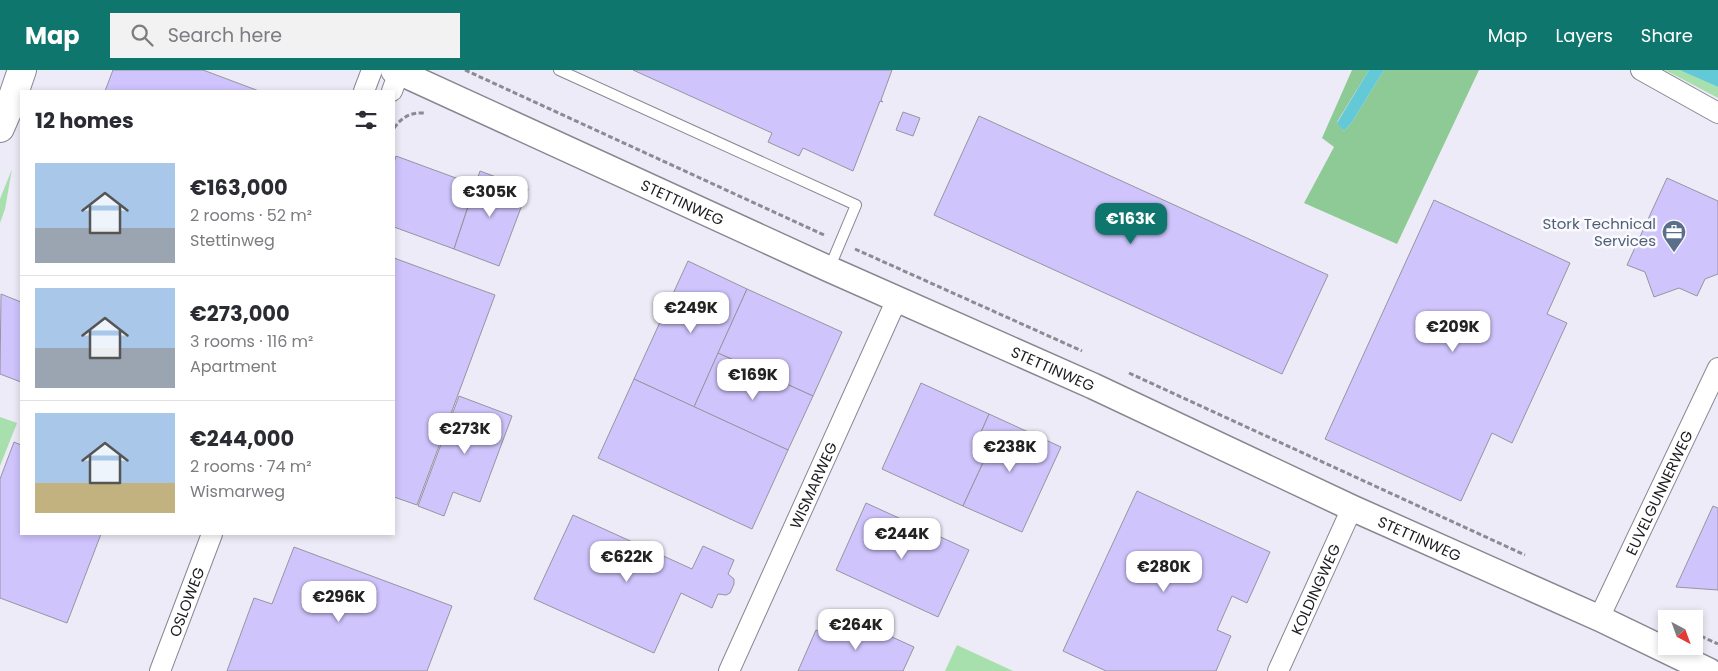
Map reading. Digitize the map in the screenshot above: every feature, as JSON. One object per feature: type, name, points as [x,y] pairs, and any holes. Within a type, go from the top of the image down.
[{"type":"highway","points":[[0,128],[22,70]]},
{"type":"street","points":[[364,90],[372,70]]},
{"type":"street","points":[[1641,70],[1718,113]]},
{"type":"street","name":"STETTINWEG","points":[[396,76],[1093,386],[1352,508],[1599,618],[1709,671]]},
{"type":"street","name":"WISMARWEG","points":[[729,671],[897,300]]},
{"type":"street","name":"EUVELGUNNERWEG","points":[[1599,618],[1718,368]]},
{"type":"street","name":"KOLDINGWEG","points":[[1278,671],[1352,508]]},
{"type":"street","name":"OSLOWEG","points":[[160,671],[212,535]]},
{"type":"lane","points":[[559,70],[856,204],[829,269]]},
{"type":"path","name":"STETTINWEG","points":[[465,70],[841,243],[1089,354]]},
{"type":"path","name":"STETTINWEG","points":[[1125,371],[1533,559]]},
{"type":"path","points":[[1703,637],[1718,644]]},
{"type":"green space","points":[[1352,70],[1369,70],[1337,122],[1344,131],[1352,122],[1384,70],[1479,70],[1397,244],[1304,203],[1334,147],[1322,138]]},
{"type":"green space","points":[[1665,70],[1681,70],[1718,87],[1718,98]]},
{"type":"green space","points":[[12,169],[5,209],[0,223],[0,199]]},
{"type":"green space","points":[[0,417],[17,423],[0,466]]},
{"type":"green space","points":[[957,645],[1013,671],[945,671]]},
{"type":"water","points":[[1369,70],[1384,70],[1352,122],[1344,131],[1337,123]]},
{"type":"water","points":[[1718,70],[1718,87],[1682,71]]},
{"type":"building","points":[[113,70],[203,70],[256,90],[105,90]]},
{"type":"building","points":[[633,70],[892,70],[881,100],[883,102],[880,101],[853,171],[803,148],[799,156],[768,142],[772,133]]},
{"type":"building","points":[[903,112],[920,118],[913,136],[896,130]]},
{"type":"building","points":[[979,116],[1328,275],[1282,374],[934,215]]},
{"type":"building","points":[[396,156],[475,185],[454,249],[395,227]]},
{"type":"building","points":[[480,171],[528,189],[499,266],[454,249]]},
{"type":"building","points":[[1667,178],[1718,201],[1718,274],[1705,279],[1697,296],[1679,288],[1654,297],[1645,272],[1627,265]]},
{"type":"building","points":[[1434,200],[1570,263],[1547,314],[1567,323],[1512,443],[1492,433],[1461,501],[1325,439]]},
{"type":"building","points":[[395,258],[495,295],[417,505],[395,497]]},
{"type":"building","points":[[688,261],[747,289],[694,407],[634,379]]},
{"type":"building","points":[[747,289],[842,332],[813,396],[718,353]]},
{"type":"building","points":[[1,294],[20,302],[20,382],[0,374]]},
{"type":"building","points":[[718,353],[813,396],[788,450],[694,407]]},
{"type":"building","points":[[634,379],[788,450],[752,529],[598,458]]},
{"type":"building","points":[[921,383],[989,414],[975,446],[988,452],[963,506],[882,469]]},
{"type":"building","points":[[459,396],[512,416],[480,502],[453,492],[444,516],[418,506]]},
{"type":"building","points":[[989,414],[1061,447],[1022,532],[963,506],[988,452],[975,446]]},
{"type":"building","points":[[14,442],[20,445],[20,535],[101,535],[67,623],[0,598],[0,479]]},
{"type":"building","points":[[1137,491],[1270,552],[1247,603],[1232,596],[1217,630],[1231,636],[1216,671],[1106,671],[1063,651]]},
{"type":"building","points":[[866,503],[969,550],[938,617],[836,570]]},
{"type":"building","points":[[1713,506],[1718,508],[1718,590],[1676,587]]},
{"type":"building","points":[[573,515],[692,569],[703,546],[734,560],[728,574],[734,579],[730,593],[726,595],[718,594],[712,608],[681,593],[654,653],[534,599]]},
{"type":"building","points":[[294,547],[452,606],[427,671],[227,671],[254,598],[272,604]]},
{"type":"building","points":[[846,616],[914,647],[903,671],[798,671],[816,630],[835,639]]},
{"type":"place","name":"Stork Technical Services","points":[[1674,253]]}]
